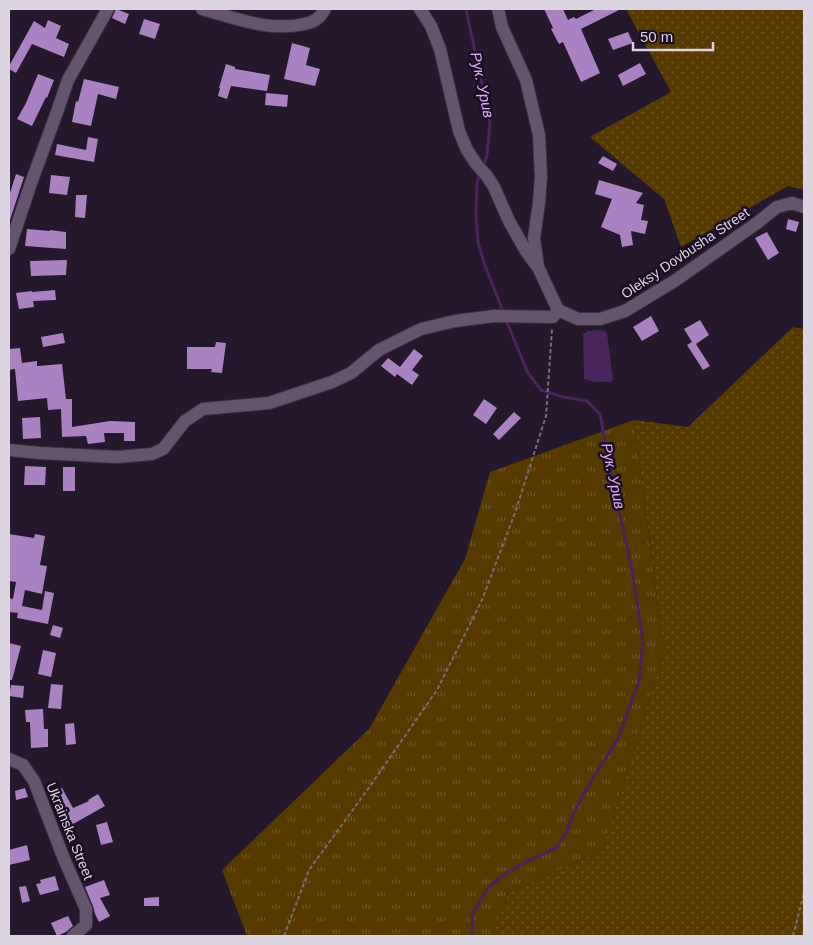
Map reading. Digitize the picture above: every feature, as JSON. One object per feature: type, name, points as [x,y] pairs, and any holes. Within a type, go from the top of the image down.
[{"type":"street","points":[[9,249],[68,80],[108,9]]},
{"type":"street","points":[[202,9],[256,24],[275,26],[313,22],[319,18],[325,9]]},
{"type":"street","points":[[420,9],[431,26],[440,49],[459,131],[467,150],[494,187],[509,221],[526,251],[538,267]]},
{"type":"street","points":[[498,9],[502,27],[526,80],[539,135],[541,177],[534,238],[538,267],[556,314]]},
{"type":"street","name":"Oleksy Dovbusha Street","points":[[9,450],[117,456],[152,454],[163,449],[185,421],[203,409],[269,403],[332,382],[351,373],[379,350],[421,330],[455,321],[494,316],[556,314],[578,319],[600,319],[625,311],[676,280],[758,223],[777,207],[792,203],[804,207]]},
{"type":"street","name":"Ukrainska Street","points":[[9,759],[23,765],[34,781],[64,859],[86,909],[86,926],[73,936]]},
{"type":"path","points":[[284,936],[309,870],[437,690],[482,600],[516,510],[546,416],[556,314]]},
{"type":"path","points":[[793,936],[804,893]]},
{"type":"green space","points":[[626,9],[804,9],[804,190],[788,186],[681,247],[664,199],[590,137],[671,92]]},
{"type":"green space","points":[[793,327],[804,329],[804,936],[492,936],[508,893],[603,850],[664,652],[634,420],[688,427]]},
{"type":"green space","points":[[634,420],[664,652],[603,850],[508,893],[492,936],[247,936],[222,870],[369,729],[465,559],[490,472]]},
{"type":"shaded area","points":[[599,330],[607,333],[613,379],[611,382],[595,382],[584,379],[583,334],[588,331]]},
{"type":"building","points":[[116,9],[129,14],[125,24],[112,18]]},
{"type":"building","points":[[544,9],[563,9],[568,20],[574,17],[576,19],[596,9],[621,9],[581,29],[600,73],[581,82],[563,42],[559,44],[551,29],[553,28]]},
{"type":"building","points":[[144,19],[160,24],[155,39],[139,34]]},
{"type":"building","points":[[48,20],[61,26],[56,38],[69,44],[64,57],[32,44],[16,73],[9,69],[34,21],[45,28]]},
{"type":"building","points":[[628,32],[633,43],[613,50],[608,39]]},
{"type":"building","points":[[292,43],[310,48],[306,65],[320,69],[315,86],[284,79]]},
{"type":"building","points":[[640,63],[646,74],[623,86],[618,75]]},
{"type":"building","points":[[226,64],[235,67],[235,69],[270,75],[267,91],[231,86],[227,99],[218,96]]},
{"type":"building","points":[[38,74],[54,80],[32,126],[17,119]]},
{"type":"building","points":[[84,79],[119,87],[116,99],[98,94],[91,126],[72,122],[76,101],[78,102]]},
{"type":"building","points":[[266,93],[288,95],[287,107],[265,105]]},
{"type":"building","points":[[88,137],[98,139],[94,162],[55,155],[57,144],[86,150]]},
{"type":"building","points":[[603,156],[617,164],[613,171],[598,163]]},
{"type":"building","points":[[16,174],[24,177],[9,220],[9,196]]},
{"type":"building","points":[[51,175],[70,177],[67,195],[49,193]]},
{"type":"building","points":[[599,180],[643,193],[636,203],[644,205],[641,220],[648,221],[645,234],[631,231],[633,245],[622,247],[620,235],[601,227],[612,199],[595,194]]},
{"type":"building","points":[[76,195],[87,195],[85,218],[75,217]]},
{"type":"building","points":[[788,219],[799,222],[796,232],[786,229]]},
{"type":"building","points":[[27,229],[66,232],[66,249],[25,246]]},
{"type":"building","points":[[767,232],[779,253],[768,260],[755,238]]},
{"type":"building","points":[[67,260],[66,275],[31,276],[30,261]]},
{"type":"building","points":[[55,290],[56,300],[33,301],[34,307],[19,309],[16,293]]},
{"type":"building","points":[[651,316],[659,331],[642,341],[633,327]]},
{"type":"building","points":[[700,320],[709,335],[696,344],[710,366],[703,370],[687,345],[692,342],[684,329]]},
{"type":"building","points":[[63,333],[65,343],[43,347],[41,337]]},
{"type":"building","points":[[216,342],[226,343],[222,373],[211,372],[212,369],[187,369],[187,347],[215,347]]},
{"type":"building","points":[[20,348],[22,363],[37,361],[37,366],[62,364],[66,399],[72,399],[72,427],[110,421],[135,422],[135,441],[124,441],[124,433],[104,433],[105,442],[88,444],[86,436],[62,437],[61,409],[48,410],[47,398],[18,401],[15,369],[9,370],[9,349]]},
{"type":"building","points":[[414,349],[423,356],[412,370],[419,375],[412,385],[397,374],[395,377],[381,366],[388,358],[400,367]]},
{"type":"building","points":[[484,399],[497,408],[486,424],[473,415]]},
{"type":"building","points":[[514,412],[521,418],[499,440],[493,434]]},
{"type":"building","points":[[40,417],[41,438],[23,439],[22,418]]},
{"type":"building","points":[[25,466],[46,467],[45,485],[24,485]]},
{"type":"building","points":[[63,467],[75,467],[75,491],[63,491]]},
{"type":"building","points":[[9,534],[34,538],[35,534],[45,536],[40,565],[47,566],[42,594],[25,590],[22,606],[42,610],[45,591],[54,593],[48,624],[17,618],[18,613],[9,612],[9,598],[13,599],[16,582],[9,581]]},
{"type":"building","points":[[53,625],[63,628],[60,638],[50,635]]},
{"type":"building","points":[[9,643],[21,646],[12,680],[9,680]]},
{"type":"building","points":[[43,650],[56,653],[51,677],[38,674]]},
{"type":"building","points":[[51,684],[63,685],[61,709],[48,708]]},
{"type":"building","points":[[11,685],[24,686],[23,698],[9,696]]},
{"type":"building","points":[[43,709],[44,729],[48,729],[48,747],[31,748],[30,722],[26,722],[25,710]]},
{"type":"building","points":[[74,723],[76,744],[66,745],[65,724]]},
{"type":"building","points":[[25,788],[28,797],[16,800],[15,791]]},
{"type":"building","points":[[62,788],[73,808],[89,801],[98,794],[105,806],[66,828],[60,814],[65,812],[54,792]]},
{"type":"building","points":[[107,822],[113,842],[101,845],[96,825]]},
{"type":"building","points":[[27,845],[30,860],[9,865],[9,850]]},
{"type":"building","points":[[55,876],[59,890],[40,895],[36,884],[41,883],[40,880]]},
{"type":"building","points":[[104,880],[110,895],[100,898],[110,916],[99,922],[85,887]]},
{"type":"building","points":[[26,886],[30,901],[22,903],[19,887]]},
{"type":"building","points":[[159,897],[159,906],[144,906],[144,898]]},
{"type":"building","points":[[68,916],[73,926],[57,936],[51,923]]},
{"type":"waterway","name":"Рук. Урив","points":[[466,9],[490,122],[487,155],[483,167]]},
{"type":"waterway","name":"Рук. Урив","points":[[480,173],[477,183],[476,215],[478,242],[504,314]]},
{"type":"waterway","name":"Рук. Урив","points":[[471,936],[473,931],[472,914],[489,887],[502,876],[524,863],[556,848],[566,833],[573,814],[591,781],[618,739],[639,681],[643,641],[633,575],[600,414],[587,401],[563,397],[541,390],[528,373],[506,320]]}]
